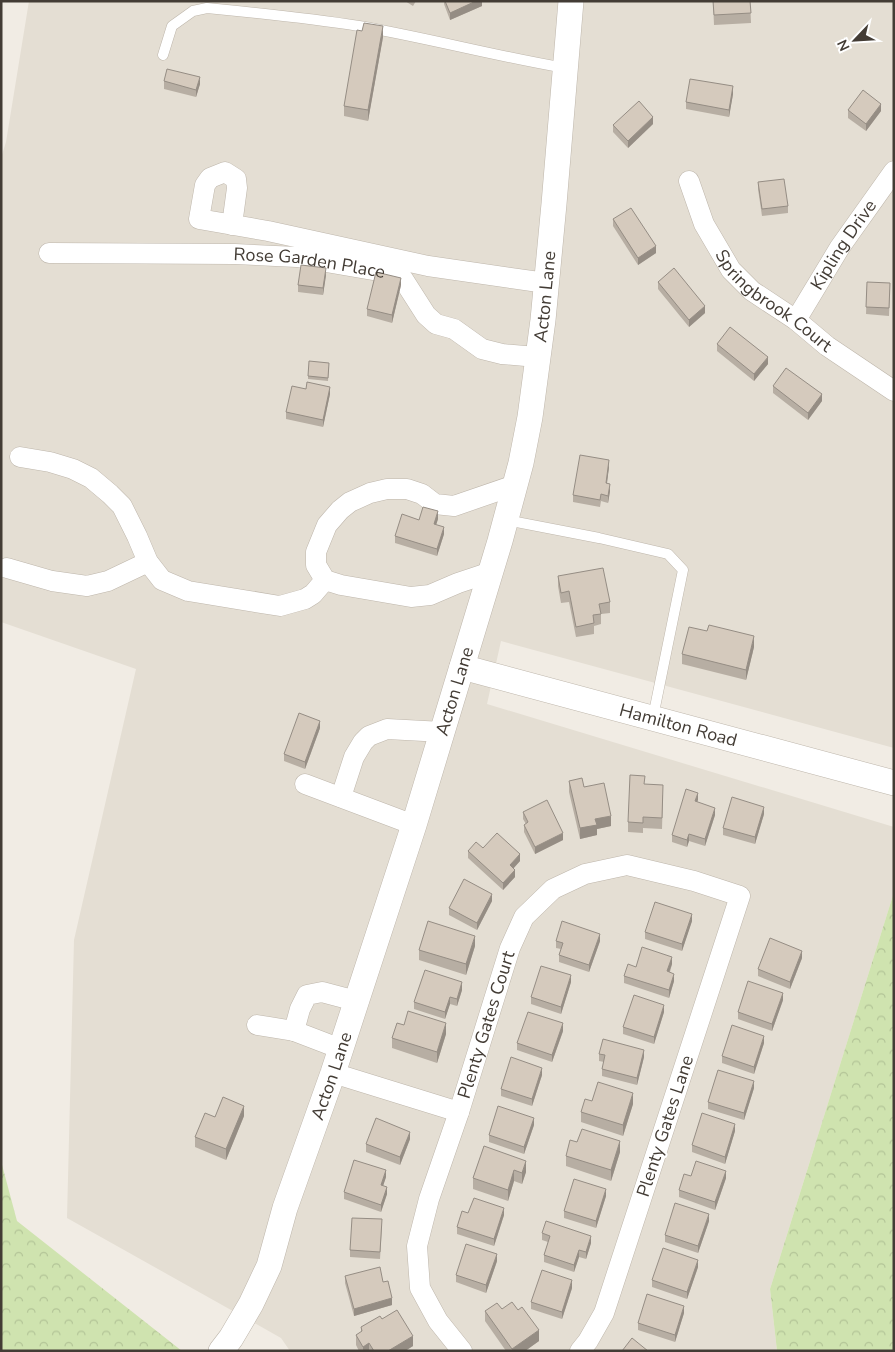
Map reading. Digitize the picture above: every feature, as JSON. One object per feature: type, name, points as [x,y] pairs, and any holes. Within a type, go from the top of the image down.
[{"type":"street","name":"Acton Lane","points":[[220,1351],[231,1338],[251,1304],[269,1266],[285,1208],[341,1049],[414,825],[522,463],[543,320],[566,68],[570,1]]},
{"type":"street","name":"Kipling Drive","points":[[796,320],[840,247],[894,171]]},
{"type":"street","name":"Springbrook Court","points":[[689,180],[704,224],[731,270],[752,291],[796,320],[827,346],[894,391]]},
{"type":"street","points":[[232,225],[428,266],[546,283]]},
{"type":"street","name":"Rose Garden Place","points":[[49,253],[235,254],[297,257],[396,274],[403,279],[426,315],[436,324],[454,329],[482,349],[502,354],[537,357]]},
{"type":"street","points":[[20,457],[50,462],[73,469],[91,478],[122,506],[148,562],[162,580],[188,591],[280,606],[306,599],[325,580]]},
{"type":"street","points":[[491,572],[430,595],[411,597],[341,585],[325,580],[316,565],[316,552],[327,525],[340,510],[350,502],[370,493],[387,489],[407,489],[422,494],[434,504],[454,506],[515,485]]},
{"type":"street","points":[[6,568],[52,581],[87,586],[108,581],[148,562]]},
{"type":"street","name":"Hamilton Road","points":[[462,667],[894,783]]},
{"type":"street","points":[[341,797],[354,756],[369,736],[387,729],[443,732]]},
{"type":"street","points":[[305,784],[414,825]]},
{"type":"street","name":"Plenty Gates Court","points":[[462,1351],[438,1321],[420,1288],[417,1246],[429,1198],[459,1112],[510,948],[524,917],[553,888],[586,874],[627,865],[694,881],[740,896]]},
{"type":"street","name":"Plenty Gates Lane","points":[[580,1351],[604,1313],[740,896]]},
{"type":"street","points":[[294,1031],[300,1009],[307,995],[322,992],[356,1001]]},
{"type":"street","points":[[256,1025],[294,1031],[341,1049]]},
{"type":"street","points":[[333,1072],[459,1112]]},
{"type":"lane","points":[[163,55],[172,26],[193,11],[207,8],[360,26],[566,68]]},
{"type":"lane","points":[[506,520],[668,554],[683,570],[652,718]]},
{"type":"shaded area","points":[[29,1],[894,1],[894,748],[501,641],[487,704],[894,827],[894,892],[770,1289],[777,1351],[290,1351],[281,1338],[67,1218],[74,940],[136,669],[1,622],[1,158],[6,142]]},
{"type":"green space","points":[[894,892],[894,1351],[777,1351],[770,1289]]},
{"type":"green space","points":[[1,1161],[17,1221],[182,1351],[1,1351]]},
{"type":"building","points":[[445,1],[476,1],[450,13]]},
{"type":"building","points":[[713,1],[750,1],[751,13],[714,15]]},
{"type":"building","points":[[364,23],[383,26],[368,110],[344,106],[357,30],[362,31]]},
{"type":"building","points":[[167,69],[200,77],[196,90],[164,81]]},
{"type":"building","points":[[690,79],[733,86],[729,110],[686,102]]},
{"type":"building","points":[[863,90],[881,104],[866,124],[848,110]]},
{"type":"building","points":[[639,101],[653,117],[628,141],[613,125]]},
{"type":"building","points":[[784,179],[788,206],[762,209],[758,182]]},
{"type":"building","points":[[631,208],[656,246],[638,258],[613,219]]},
{"type":"building","points":[[301,265],[326,268],[323,288],[298,285]]},
{"type":"building","points":[[674,268],[705,306],[689,320],[658,282]]},
{"type":"building","points":[[376,272],[401,278],[392,315],[367,309]]},
{"type":"building","points":[[867,282],[890,283],[889,308],[866,307]]},
{"type":"building","points":[[730,327],[768,357],[754,374],[717,344]]},
{"type":"building","points":[[309,361],[329,363],[328,378],[308,376]]},
{"type":"building","points":[[786,368],[822,394],[808,413],[773,386]]},
{"type":"building","points":[[307,382],[330,387],[323,420],[286,412],[292,386],[306,389]]},
{"type":"building","points":[[580,455],[609,460],[606,483],[610,484],[608,496],[601,494],[600,500],[573,495]]},
{"type":"building","points":[[423,507],[438,511],[434,524],[444,527],[437,549],[395,536],[402,514],[419,520]]},
{"type":"building","points":[[603,568],[610,602],[599,604],[601,614],[593,615],[594,623],[576,627],[569,591],[561,593],[558,576]]},
{"type":"building","points":[[709,625],[754,636],[746,670],[682,654],[689,627],[707,631]]},
{"type":"building","points":[[299,713],[320,721],[305,762],[284,754]]},
{"type":"building","points":[[630,775],[645,776],[644,784],[663,785],[662,818],[643,817],[643,823],[628,822]]},
{"type":"building","points":[[582,778],[584,787],[604,783],[611,816],[595,819],[597,825],[580,828],[569,781]]},
{"type":"building","points":[[686,789],[698,793],[695,801],[715,808],[705,839],[689,834],[687,840],[672,835]]},
{"type":"building","points":[[732,797],[764,807],[755,837],[723,828]]},
{"type":"building","points":[[547,800],[563,833],[535,847],[524,825],[528,822],[523,812]]},
{"type":"building","points":[[497,833],[520,854],[510,865],[515,870],[503,883],[468,851],[476,842],[483,848]]},
{"type":"building","points":[[464,879],[492,894],[477,923],[449,908]]},
{"type":"building","points":[[655,902],[692,914],[682,944],[645,932]]},
{"type":"building","points":[[428,921],[475,936],[466,964],[419,950]]},
{"type":"building","points":[[562,921],[600,934],[589,965],[559,955],[563,943],[556,941]]},
{"type":"building","points":[[770,938],[802,951],[790,982],[758,969]]},
{"type":"building","points":[[642,947],[672,957],[667,971],[674,974],[669,990],[624,976],[628,964],[636,967]]},
{"type":"building","points":[[541,966],[571,975],[561,1007],[531,997]]},
{"type":"building","points":[[425,970],[462,982],[457,999],[450,997],[445,1012],[414,1002]]},
{"type":"building","points":[[748,981],[783,993],[772,1024],[738,1012]]},
{"type":"building","points":[[634,995],[664,1005],[654,1037],[623,1027]]},
{"type":"building","points":[[408,1011],[446,1023],[437,1052],[392,1038],[397,1023],[404,1025]]},
{"type":"building","points":[[528,1012],[563,1023],[552,1055],[517,1043]]},
{"type":"building","points":[[732,1025],[764,1036],[754,1067],[722,1056]]},
{"type":"building","points":[[603,1039],[644,1050],[637,1078],[602,1069],[605,1055],[599,1054]]},
{"type":"building","points":[[511,1057],[542,1068],[532,1099],[501,1089]]},
{"type":"building","points":[[718,1070],[754,1081],[744,1113],[708,1102]]},
{"type":"building","points":[[598,1082],[633,1093],[623,1125],[581,1112],[585,1099],[592,1101]]},
{"type":"building","points":[[223,1097],[244,1106],[226,1149],[195,1137],[205,1113],[215,1117]]},
{"type":"building","points":[[498,1106],[534,1118],[524,1147],[489,1135]]},
{"type":"building","points":[[702,1113],[735,1124],[725,1157],[692,1145]]},
{"type":"building","points":[[376,1118],[410,1132],[400,1157],[366,1144]]},
{"type":"building","points":[[582,1129],[620,1141],[611,1170],[566,1156],[570,1140],[577,1142]]},
{"type":"building","points":[[484,1146],[526,1161],[522,1173],[514,1170],[508,1190],[473,1178]]},
{"type":"building","points":[[354,1160],[386,1170],[381,1185],[387,1187],[381,1205],[344,1192]]},
{"type":"building","points":[[696,1161],[726,1171],[715,1202],[679,1190],[684,1174],[691,1176]]},
{"type":"building","points":[[574,1179],[606,1189],[596,1221],[564,1211]]},
{"type":"building","points":[[474,1198],[504,1208],[494,1239],[457,1227],[462,1211],[468,1213]]},
{"type":"building","points":[[675,1203],[709,1214],[698,1246],[665,1235]]},
{"type":"building","points":[[352,1218],[382,1219],[380,1252],[350,1250]]},
{"type":"building","points":[[546,1221],[591,1236],[586,1252],[579,1250],[574,1265],[544,1255],[550,1236],[542,1233]]},
{"type":"building","points":[[466,1244],[497,1254],[486,1285],[456,1275]]},
{"type":"building","points":[[663,1248],[698,1260],[687,1292],[652,1280]]},
{"type":"building","points":[[380,1267],[383,1282],[388,1281],[392,1298],[354,1309],[345,1276]]},
{"type":"building","points":[[542,1270],[572,1280],[562,1312],[531,1302]]},
{"type":"building","points":[[647,1294],[684,1306],[675,1335],[638,1323]]},
{"type":"building","points":[[512,1302],[518,1310],[522,1307],[539,1330],[512,1349],[485,1311],[497,1303],[502,1309]]},
{"type":"building","points":[[397,1310],[413,1336],[388,1351],[374,1351],[369,1343],[363,1347],[356,1335],[362,1331],[361,1327],[380,1316],[382,1319]]},
{"type":"building","points":[[632,1338],[648,1351],[622,1351]]}]
